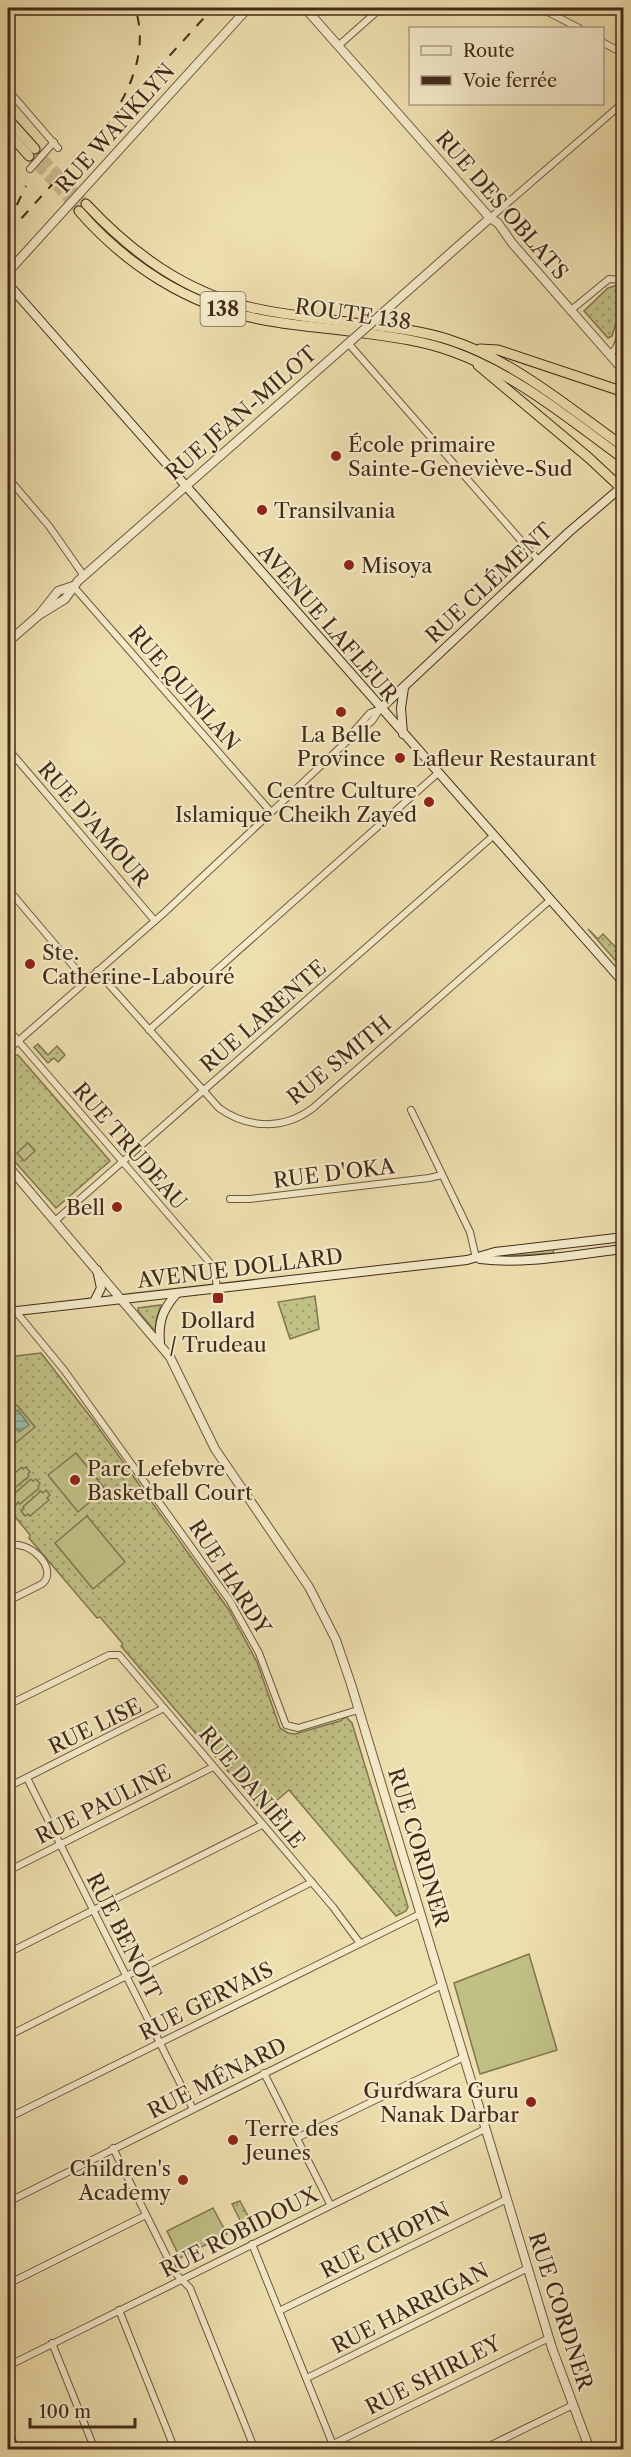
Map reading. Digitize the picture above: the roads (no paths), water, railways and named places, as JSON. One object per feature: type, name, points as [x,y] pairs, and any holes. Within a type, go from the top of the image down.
[{"type":"highway","points":[[8,119],[32,152],[8,132]]},
{"type":"highway","name":"ROUTE 138","points":[[82,207],[108,241],[141,268],[184,293],[216,307],[268,320],[415,341],[470,353],[520,374],[624,447]]},
{"type":"highway","points":[[470,353],[498,350],[624,392]]},
{"type":"highway","points":[[470,353],[622,486]]},
{"type":"highway","name":"ROUTE 138","points":[[470,353],[519,384],[624,459]]},
{"type":"main road","name":"AVENUE LAFLEUR","points":[[8,284],[549,901],[624,983]]},
{"type":"main road","name":"RUE CLÉMENT","points":[[380,709],[622,486]]},
{"type":"main road","points":[[403,735],[401,713],[405,687]]},
{"type":"main road","name":"AVENUE DOLLARD","points":[[11,1312],[476,1258],[495,1252],[624,1237]]},
{"type":"main road","name":"AVENUE DOLLARD","points":[[476,1258],[496,1261],[526,1260],[624,1249]]},
{"type":"main road","points":[[94,1302],[101,1288],[97,1270]]},
{"type":"main road","points":[[160,1343],[159,1328],[162,1314],[177,1293]]},
{"type":"street","name":"RUE WANKLYN","points":[[8,272],[248,8]]},
{"type":"street","name":"RUE DES OBLATS","points":[[305,8],[490,218],[498,223],[512,243],[624,371]]},
{"type":"street","points":[[338,46],[381,8]]},
{"type":"street","points":[[540,8],[577,27]]},
{"type":"street","points":[[604,43],[624,54]]},
{"type":"street","points":[[8,90],[56,145],[30,169]]},
{"type":"street","name":"RUE JEAN-MILOT","points":[[8,642],[39,615],[65,599],[73,586],[84,576],[624,102]]},
{"type":"street","points":[[570,311],[609,279],[624,280]]},
{"type":"street","points":[[610,355],[624,327]]},
{"type":"street","points":[[350,342],[538,561]]},
{"type":"street","points":[[8,478],[49,526],[84,576]]},
{"type":"street","name":"RUE QUINLAN","points":[[73,586],[271,812]]},
{"type":"street","name":"RUE CLÉMENT","points":[[8,1050],[155,921],[345,743],[366,717],[380,709]]},
{"type":"street","name":"RUE D'AMOUR","points":[[8,749],[155,921]]},
{"type":"street","points":[[149,1030],[438,773]]},
{"type":"street","name":"RUE LARENTE","points":[[55,1221],[493,836]]},
{"type":"street","points":[[8,889],[86,981]]},
{"type":"street","name":"RUE SMITH","points":[[97,971],[219,1108],[244,1122],[276,1124],[301,1116],[313,1108],[549,901]]},
{"type":"street","name":"RUE TRUDEAU","points":[[8,1029],[213,1268],[218,1289]]},
{"type":"street","points":[[411,1110],[471,1235],[476,1258]]},
{"type":"street","name":"RUE CORDNER","points":[[8,1166],[160,1343],[173,1362],[215,1449],[282,1544],[315,1596],[339,1650],[549,2338],[590,2450]]},
{"type":"street","name":"RUE D'OKA","points":[[230,1199],[250,1199],[442,1175]]},
{"type":"street","points":[[8,1302],[11,1312]]},
{"type":"street","name":"RUE HARDY","points":[[11,1312],[64,1370],[230,1601],[260,1653],[286,1725],[298,1728],[358,1710]]},
{"type":"street","points":[[8,1546],[16,1543],[24,1545],[44,1563],[48,1571],[46,1580],[8,1601]]},
{"type":"street","name":"RUE DANIÈLE","points":[[8,1705],[106,1656],[117,1654],[312,1882],[353,1931],[359,1942]]},
{"type":"street","name":"RUE LISE","points":[[8,1787],[164,1708]]},
{"type":"street","name":"RUE PAULINE","points":[[8,1871],[213,1767]]},
{"type":"street","name":"RUE BENOIT","points":[[27,1778],[193,2109]]},
{"type":"street","points":[[8,1953],[262,1825]]},
{"type":"street","points":[[8,2036],[312,1882]]},
{"type":"street","name":"RUE GERVAIS","points":[[8,2118],[359,1942],[420,1914]]},
{"type":"street","name":"RUE MÉNARD","points":[[8,2202],[442,1985]]},
{"type":"street","points":[[297,2138],[464,2057]]},
{"type":"street","points":[[264,2073],[330,2204]]},
{"type":"street","name":"RUE ROBIDOUX","points":[[8,2366],[330,2204],[485,2129]]},
{"type":"street","points":[[113,2148],[175,2273],[190,2288],[255,2450]]},
{"type":"street","name":"RUE CHOPIN","points":[[279,2311],[507,2199]]},
{"type":"street","points":[[8,2284],[146,2215]]},
{"type":"street","points":[[252,2244],[334,2447]]},
{"type":"street","name":"RUE HARRIGAN","points":[[307,2378],[528,2268]]},
{"type":"street","points":[[119,2310],[175,2450]]},
{"type":"street","name":"RUE SHIRLEY","points":[[334,2447],[549,2338]]},
{"type":"street","points":[[52,2343],[95,2450]]},
{"type":"street","points":[[481,2450],[573,2405]]},
{"type":"street","points":[[8,2428],[16,2450]]},
{"type":"tunnel","points":[[35,149],[86,204]]},
{"type":"tunnel","points":[[29,156],[79,211]]},
{"type":"railway","points":[[121,102],[135,68],[140,44],[135,8]]},
{"type":"railway","points":[[8,233],[213,8]]},
{"type":"railway","points":[[8,223],[26,186]]},
{"type":"place","name":"École primaire Sainte-Geneviève-Sud","points":[[336,456]]},
{"type":"place","name":"Transilvania","points":[[262,510]]},
{"type":"place","name":"Misoya","points":[[349,565]]},
{"type":"place","name":"La Belle Province","points":[[341,712]]},
{"type":"place","name":"Lafleur Restaurant","points":[[400,758]]},
{"type":"place","name":"Centre Culture Islamique Cheikh Zayed","points":[[429,802]]},
{"type":"place","name":"Ste. Catherine-Labouré","points":[[30,964]]},
{"type":"place","name":"Bell","points":[[117,1207]]},
{"type":"place","name":"Dollard / Trudeau","points":[[218,1298]]},
{"type":"place","name":"Parc Lefebvre Basketball Court","points":[[75,1480]]},
{"type":"place","name":"Gurdwara Guru Nanak Darbar","points":[[531,2102]]},
{"type":"place","name":"Terre des Jeunes","points":[[233,2140]]},
{"type":"place","name":"Children's Academy","points":[[183,2180]]}]
